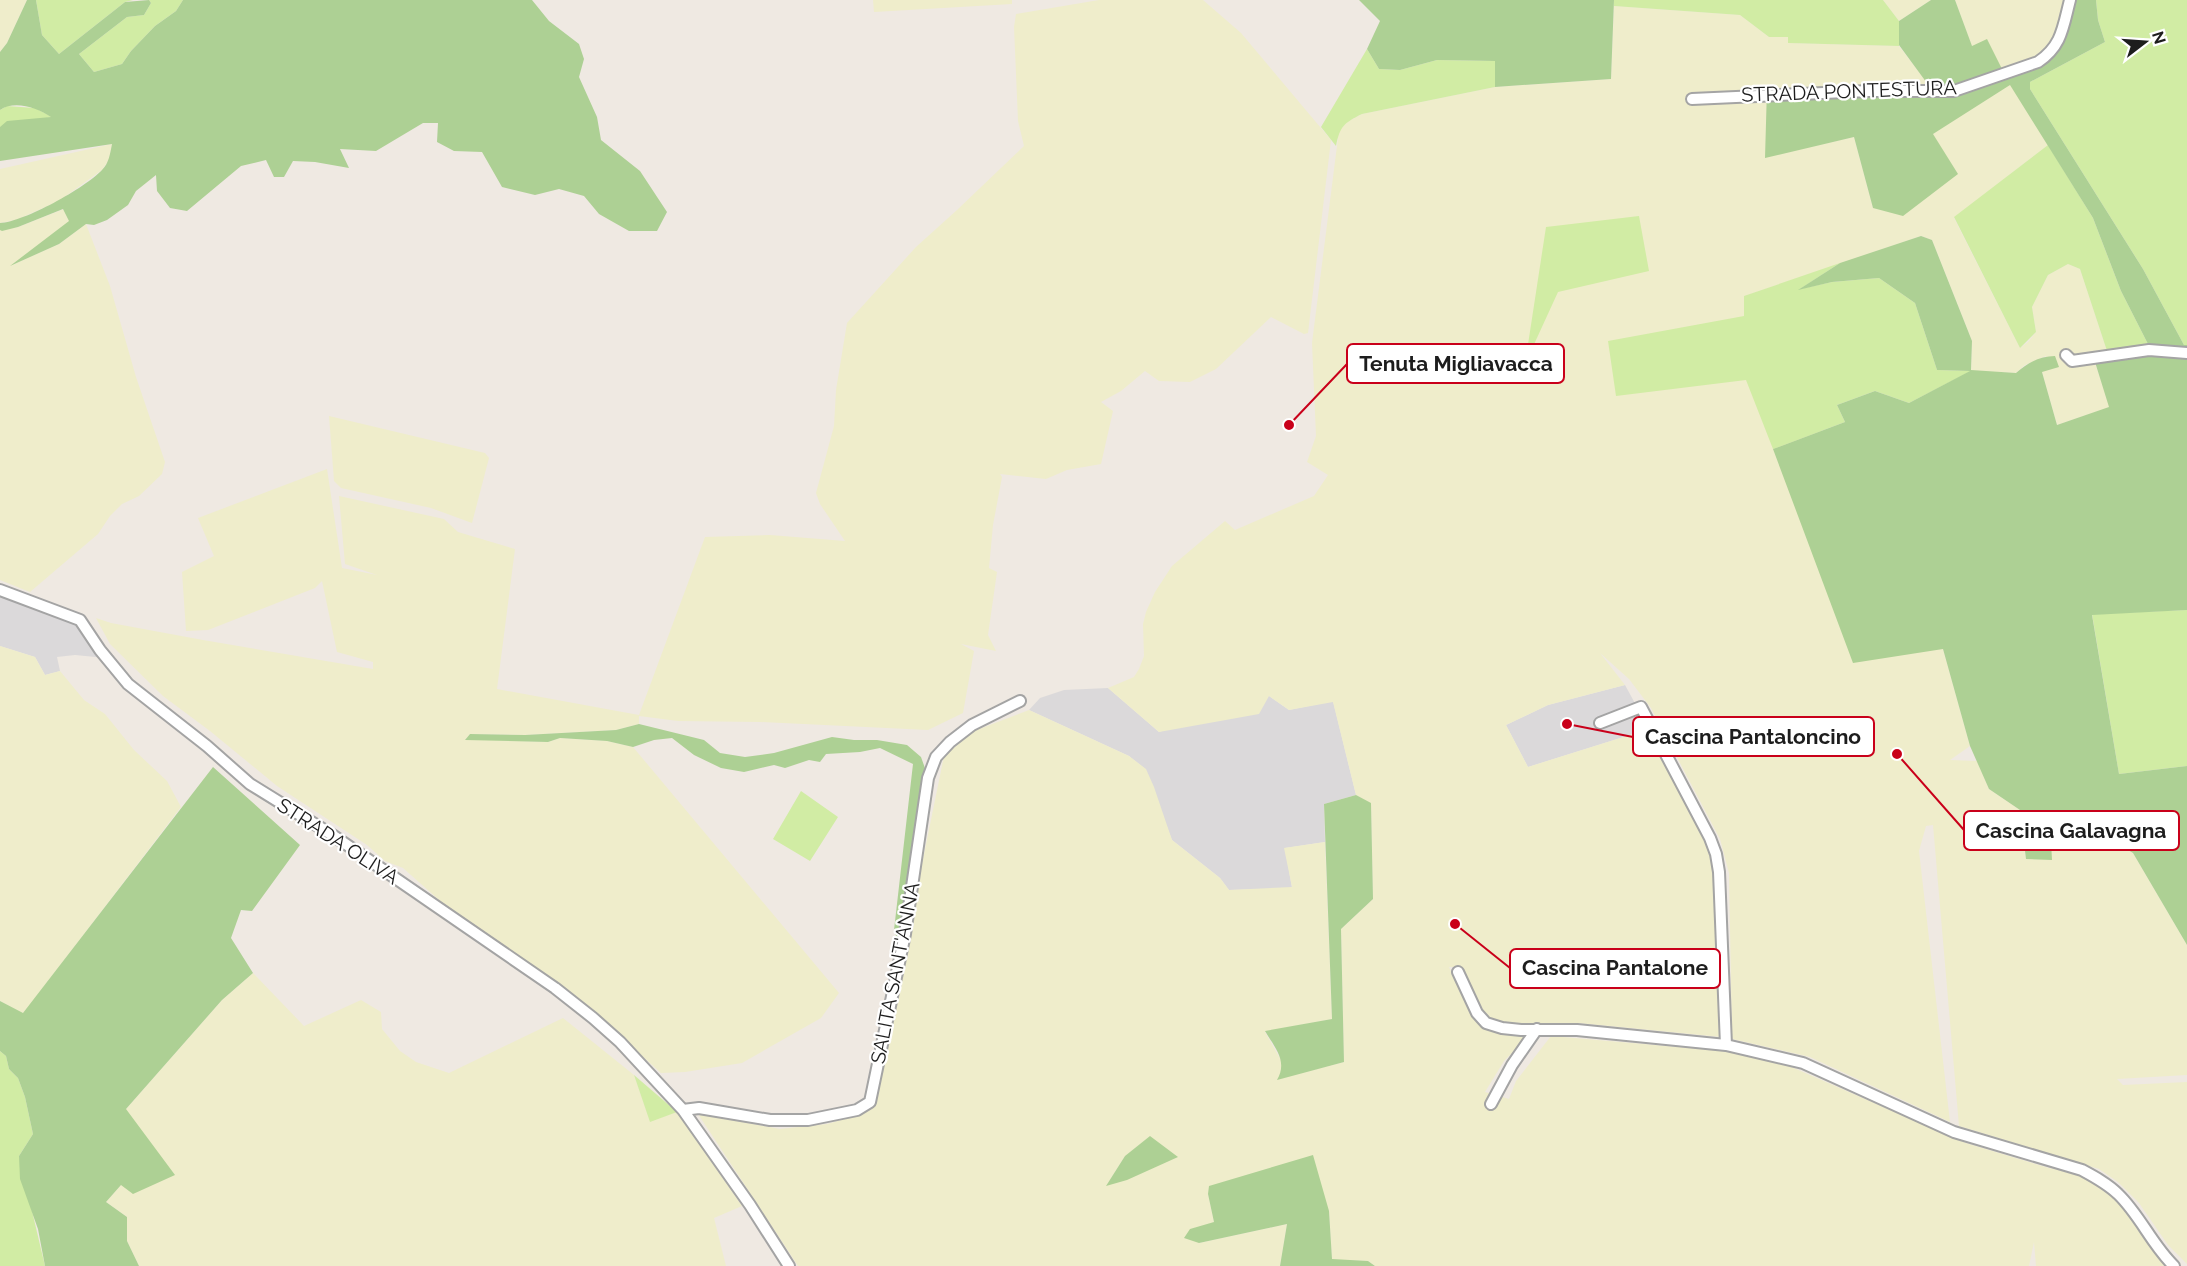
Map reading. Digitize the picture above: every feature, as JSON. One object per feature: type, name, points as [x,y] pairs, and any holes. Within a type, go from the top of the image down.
[{"type":"street","name":"STRADA PONTESTURA","points":[[1692,99],[1869,91],[1954,91],[2038,62],[2049,55],[2061,34],[2070,0]]},
{"type":"street","points":[[2066,355],[2072,362],[2149,350],[2187,353]]},
{"type":"street","name":"STRADA OLIVA","points":[[0,590],[80,620],[111,666],[128,684],[207,746],[249,784],[334,836],[555,988],[620,1042],[679,1106]]},
{"type":"street","name":"SALITA SANT'ANNA","points":[[679,1106],[770,1120],[794,1121],[837,1115],[865,1107],[870,1102],[905,934],[928,778],[933,763],[950,742],[972,725],[1020,701]]},
{"type":"street","points":[[1600,723],[1641,707],[1710,838],[1719,873],[1726,1045]]},
{"type":"street","points":[[1458,972],[1477,1013],[1486,1023],[1521,1030],[1577,1030],[1726,1045],[1803,1063],[1954,1132],[2082,1170],[2119,1194],[2163,1255],[2174,1266]]},
{"type":"street","points":[[1491,1104],[1512,1065],[1537,1029]]},
{"type":"street","points":[[679,1106],[750,1205],[789,1266]]},
{"type":"shaded area","points":[[0,0],[27,0],[7,43],[0,52]]},
{"type":"shaded area","points":[[873,0],[1012,0],[1012,4],[874,12]]},
{"type":"shaded area","points":[[1099,0],[1203,0],[1241,33],[1331,140],[1308,333],[1304,334],[1271,317],[1216,369],[1190,382],[1159,381],[1145,371],[1121,391],[1101,402],[1113,411],[1101,464],[1067,470],[1046,479],[1000,474],[1002,477],[993,525],[989,568],[997,572],[988,635],[996,651],[961,644],[974,651],[963,713],[928,730],[760,722],[678,721],[639,716],[639,724],[616,730],[525,735],[470,734],[466,739],[548,742],[560,738],[607,741],[633,747],[839,993],[821,1018],[742,1063],[685,1072],[661,1073],[611,1028],[465,923],[403,868],[385,861],[367,845],[277,786],[163,696],[110,644],[96,618],[111,623],[203,640],[373,669],[373,662],[337,652],[322,581],[315,588],[208,630],[186,631],[182,572],[214,556],[198,518],[327,469],[342,568],[377,575],[345,564],[339,496],[444,519],[458,532],[515,549],[497,689],[639,715],[705,537],[770,535],[845,541],[820,504],[816,493],[834,426],[836,390],[847,323],[916,247],[1024,146],[1018,121],[1014,27],[1016,14]]},
{"type":"shaded area","points":[[1883,0],[1931,0],[1899,21]]},
{"type":"shaded area","points":[[1955,0],[2071,0],[2064,28],[2042,59],[2007,79],[1972,47]]},
{"type":"shaded area","points":[[1614,6],[1740,15],[1769,37],[1788,37],[1789,43],[1899,46],[1933,90],[1765,157],[1854,137],[1873,208],[1932,134],[2010,84],[2048,145],[1954,218],[2020,348],[2036,332],[2032,307],[2048,275],[2068,264],[2080,269],[2107,351],[2095,363],[2110,407],[2057,425],[2042,372],[2046,356],[2025,365],[2016,373],[1971,371],[1972,341],[1932,240],[1921,236],[1745,296],[1943,649],[1970,746],[1950,760],[1977,761],[1989,789],[2020,810],[2026,859],[2050,823],[2078,820],[2133,853],[2187,945],[2187,1075],[2117,1079],[2123,1085],[2187,1082],[2187,1264],[2168,1245],[2139,1203],[2118,1182],[2099,1169],[1959,1126],[1933,825],[1926,826],[1919,851],[1950,1122],[1810,1057],[1732,1039],[1729,873],[1720,839],[1651,708],[1629,679],[1600,653],[1625,685],[1548,705],[1506,725],[1528,767],[1649,729],[1712,856],[1721,1037],[1578,1023],[1503,1023],[1491,1019],[1483,1010],[1462,967],[1449,967],[1473,1018],[1482,1027],[1527,1038],[1504,1061],[1485,1092],[1509,1099],[1516,1081],[1551,1036],[1725,1051],[1787,1065],[1966,1143],[2049,1168],[2082,1174],[2115,1198],[2167,1266],[2036,1266],[2034,1242],[2029,1266],[1375,1266],[1368,1261],[1332,1260],[1329,1211],[1208,1194],[1214,1222],[1199,1243],[1287,1224],[1280,1266],[798,1266],[698,1114],[780,1129],[827,1124],[872,1109],[944,756],[974,731],[1029,710],[1129,756],[1146,769],[1172,840],[1220,878],[1229,890],[1292,887],[1284,848],[1325,842],[1332,1019],[1265,1032],[1282,1062],[1283,1070],[1278,1079],[1344,1062],[1341,929],[1373,899],[1371,804],[1356,795],[1333,702],[1289,710],[1269,696],[1259,714],[1159,732],[1108,688],[1134,677],[1139,669],[1144,656],[1143,624],[1146,612],[1155,592],[1172,566],[1225,521],[1235,530],[1314,496],[1328,475],[1307,462],[1316,436],[1312,343],[1339,130],[1347,122],[1362,114],[1495,87],[1611,79]],"holes":[[[1125,1156],[1177,1157],[1107,1185]]]},
{"type":"shaded area","points":[[112,144],[109,160],[102,170],[59,201],[16,220],[0,223],[0,169]]},
{"type":"shaded area","points":[[64,209],[70,221],[14,264],[59,244],[86,224],[110,286],[136,377],[165,462],[162,474],[139,496],[122,504],[110,516],[98,534],[30,592],[0,580],[0,230],[18,227]]},
{"type":"shaded area","points":[[329,416],[485,453],[489,458],[472,523],[431,508],[341,488],[334,481]]},
{"type":"shaded area","points":[[0,590],[80,620],[106,658],[75,655],[57,657],[60,671],[45,675],[35,657],[0,646]]},
{"type":"shaded area","points":[[0,646],[35,657],[45,675],[60,671],[84,700],[105,714],[134,750],[167,781],[181,807],[23,1014],[0,1001]]},
{"type":"shaded area","points":[[1625,685],[1649,729],[1528,767],[1506,725],[1548,705]]},
{"type":"shaded area","points":[[1108,688],[1159,732],[1269,696],[1289,710],[1333,701],[1356,795],[1324,804],[1325,842],[1285,848],[1292,888],[1229,890],[1220,878],[1172,840],[1145,769],[1129,756],[1029,710],[1040,698],[1064,690]]},
{"type":"shaded area","points":[[253,973],[304,1026],[361,1000],[381,1012],[382,1029],[400,1051],[416,1062],[449,1073],[563,1018],[634,1075],[650,1121],[677,1112],[742,1206],[714,1218],[726,1266],[139,1266],[127,1241],[127,1217],[106,1202],[121,1185],[126,1109],[222,1000]]},
{"type":"green space","points":[[27,0],[36,0],[42,35],[59,54],[125,2],[149,0],[151,3],[144,15],[127,17],[79,54],[94,72],[122,64],[155,26],[176,11],[183,0],[532,0],[549,21],[579,44],[584,59],[579,77],[597,117],[601,140],[640,171],[667,212],[657,231],[629,231],[599,214],[584,196],[559,189],[535,195],[502,187],[482,152],[454,151],[437,142],[438,123],[423,123],[376,151],[340,149],[349,168],[293,161],[284,177],[274,177],[266,160],[241,166],[187,211],[170,208],[157,191],[156,175],[136,191],[128,205],[107,220],[94,225],[86,224],[59,244],[10,266],[69,221],[63,209],[2,231],[0,223],[38,211],[82,186],[104,167],[112,144],[0,161],[0,127],[7,121],[51,117],[19,105],[0,110],[0,52],[7,43]]},
{"type":"green space","points":[[36,0],[133,0],[125,2],[59,54],[42,35]]},
{"type":"green space","points":[[149,0],[183,0],[176,11],[155,26],[122,64],[94,72],[79,54],[127,17],[144,15],[151,3]]},
{"type":"green space","points":[[1359,0],[1614,0],[1611,79],[1495,87],[1495,61],[1437,60],[1400,70],[1379,69],[1367,49],[1380,21]]},
{"type":"green space","points":[[1614,0],[1883,0],[1899,21],[1899,46],[1788,43],[1788,37],[1769,37],[1740,15],[1614,6]]},
{"type":"green space","points":[[1931,0],[1955,0],[1972,46],[1987,39],[2007,79],[2042,59],[2051,48],[2071,0],[2096,0],[2098,20],[2105,42],[2030,82],[2030,89],[2143,269],[2184,345],[2187,345],[2187,610],[2092,615],[2119,774],[2187,766],[2187,945],[2133,853],[2078,820],[2050,823],[2052,860],[2026,859],[2020,810],[1989,789],[1970,746],[1943,649],[1853,663],[1773,449],[1845,422],[1837,405],[1875,391],[1909,403],[1970,371],[1937,370],[1915,303],[1879,278],[1832,282],[1798,290],[1840,263],[1921,236],[1932,240],[1972,341],[1971,370],[2016,373],[2034,361],[2055,356],[2059,367],[2042,372],[2057,425],[2109,407],[2095,362],[2149,346],[2121,291],[2093,218],[2010,85],[1933,134],[1958,174],[1903,216],[1873,208],[1854,137],[1765,158],[1767,88],[1932,90],[1899,45],[1899,21]]},
{"type":"green space","points":[[2096,0],[2187,0],[2187,345],[2184,345],[2143,269],[2030,89],[2030,82],[2105,42],[2098,20]]},
{"type":"green space","points":[[1367,49],[1379,69],[1400,70],[1437,60],[1495,61],[1495,87],[1362,114],[1344,126],[1336,146],[1321,127]]},
{"type":"green space","points":[[7,106],[35,108],[52,117],[0,127],[0,110]]},
{"type":"green space","points":[[2048,145],[2093,218],[2121,291],[2149,346],[2107,351],[2080,269],[2068,264],[2048,275],[2032,307],[2036,332],[2020,348],[1954,217]]},
{"type":"green space","points":[[1639,216],[1649,271],[1558,292],[1525,364],[1546,227]]},
{"type":"green space","points":[[1840,263],[1800,289],[1832,282],[1879,278],[1915,303],[1937,370],[1971,371],[1909,403],[1875,391],[1837,405],[1845,422],[1773,449],[1746,380],[1616,396],[1608,341],[1744,316],[1744,296]]},
{"type":"green space","points":[[2187,610],[2187,766],[2119,774],[2092,614]]},
{"type":"green space","points":[[639,724],[704,740],[720,753],[745,757],[774,753],[832,737],[907,745],[921,757],[926,771],[897,939],[894,930],[913,764],[880,748],[826,754],[820,762],[809,760],[785,768],[774,765],[744,772],[721,768],[694,755],[672,738],[654,740],[633,747],[607,741],[560,738],[548,742],[465,740],[470,734],[525,735],[616,730]]},
{"type":"green space","points":[[213,767],[300,845],[252,911],[241,910],[231,938],[253,973],[222,1000],[126,1109],[175,1175],[133,1194],[121,1185],[106,1202],[127,1217],[127,1241],[139,1266],[45,1266],[38,1229],[20,1179],[19,1156],[33,1134],[25,1097],[18,1078],[9,1069],[6,1056],[0,1051],[0,1001],[23,1013]]},
{"type":"green space","points":[[801,791],[838,817],[810,861],[773,839]]},
{"type":"green space","points":[[1356,795],[1371,803],[1373,899],[1341,929],[1344,1062],[1277,1080],[1281,1061],[1265,1031],[1332,1019],[1324,804]]},
{"type":"green space","points":[[0,1051],[6,1056],[9,1069],[18,1078],[25,1097],[33,1134],[19,1156],[45,1266],[0,1266]]},
{"type":"green space","points":[[634,1075],[677,1112],[650,1122]]},
{"type":"green space","points":[[1150,1136],[1178,1157],[1127,1180],[1106,1186],[1125,1156]]},
{"type":"green space","points":[[1313,1155],[1329,1211],[1332,1259],[1368,1261],[1375,1266],[1280,1266],[1287,1224],[1199,1243],[1184,1238],[1190,1229],[1214,1222],[1208,1194],[1209,1186]]},
{"type":"place","name":"Tenuta Migliavacca","points":[[1289,425]]},
{"type":"place","name":"Cascina Pantaloncino","points":[[1567,724]]},
{"type":"place","name":"Cascina Galavagna","points":[[1897,754]]},
{"type":"place","name":"Cascina Pantalone","points":[[1455,924]]}]
